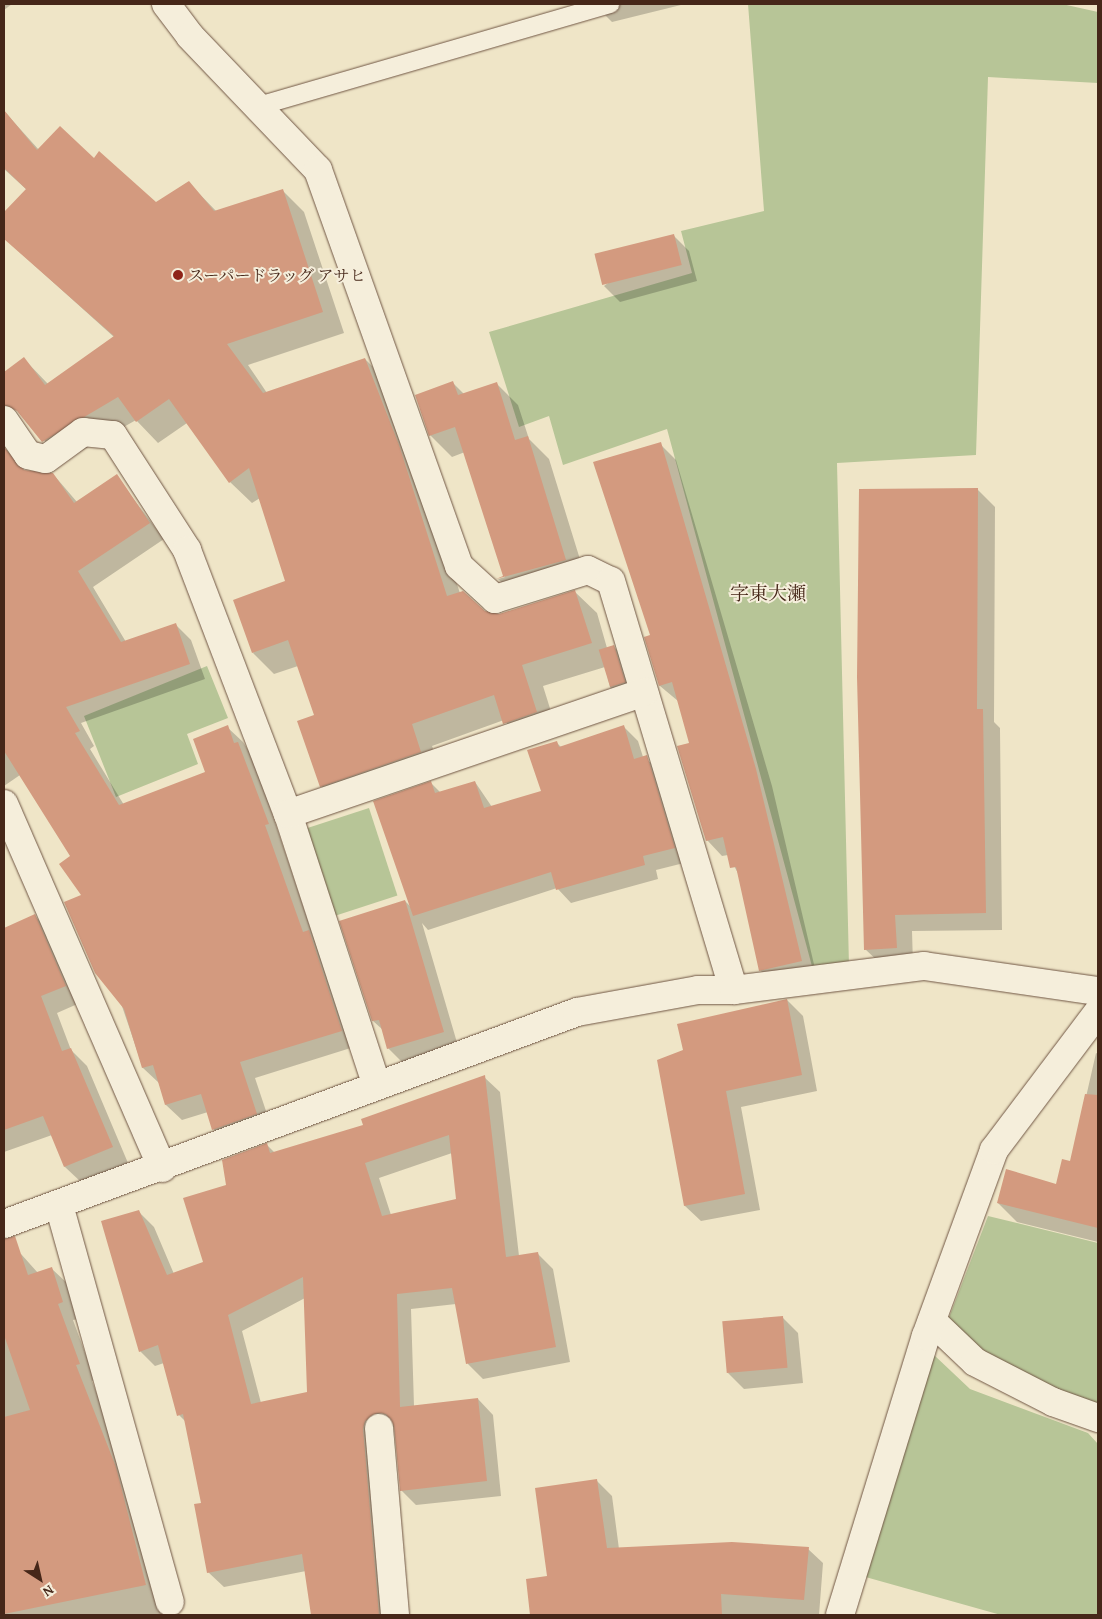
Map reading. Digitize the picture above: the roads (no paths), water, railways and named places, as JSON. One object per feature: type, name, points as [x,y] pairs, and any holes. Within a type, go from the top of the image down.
[{"type":"street","points":[[166,4],[190,36],[259,106],[318,170],[459,566],[495,599],[588,570],[611,581],[734,990]]},
{"type":"street","points":[[4,420],[28,454],[46,459],[83,432],[113,434],[187,550],[288,814],[377,1086]]},
{"type":"street","points":[[288,814],[644,692]]},
{"type":"street","points":[[4,804],[162,1168]]},
{"type":"street","points":[[4,1224],[162,1168],[577,1012],[698,990],[734,990],[924,966],[1098,991]]},
{"type":"street","points":[[840,1615],[932,1321],[994,1150],[1098,1012]]},
{"type":"street","points":[[60,1205],[170,1602]]},
{"type":"street","points":[[932,1321],[975,1362],[1053,1402],[1098,1418]]},
{"type":"street","points":[[379,1428],[395,1615]]},
{"type":"lane","points":[[259,106],[611,4]]},
{"type":"place","name":"スーパードラッグ アサヒ","points":[[178,275]]},
{"type":"district","name":"字東大瀬","points":[[768,594]]}]
